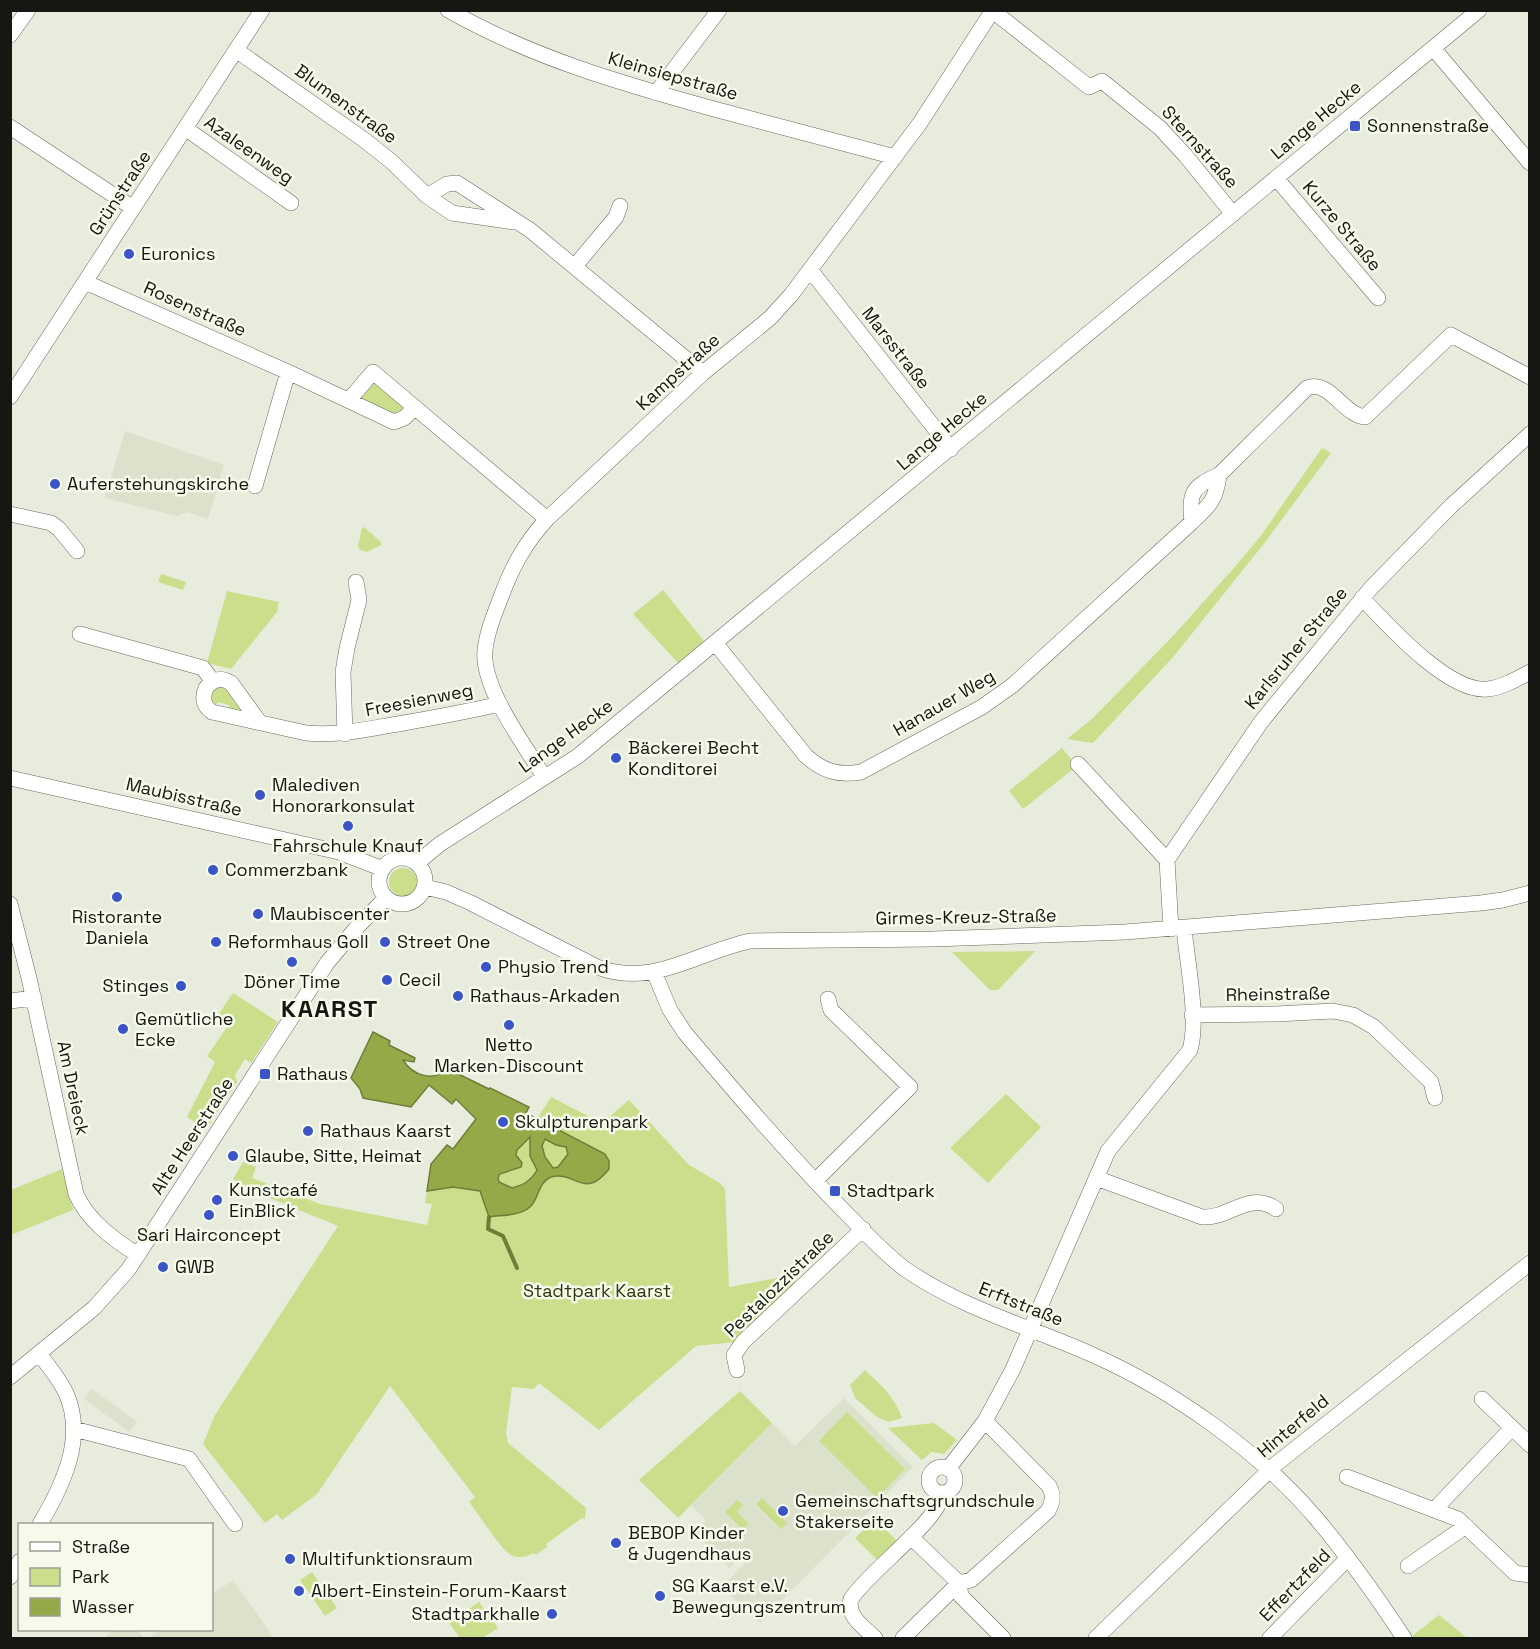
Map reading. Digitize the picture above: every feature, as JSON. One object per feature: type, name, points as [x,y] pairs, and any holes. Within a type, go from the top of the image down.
[{"type":"street","points":[[10,35],[28,10]]},
{"type":"street","name":"Grünstraße","points":[[10,397],[262,10]]},
{"type":"street","name":"Kleinsiepstraße","points":[[448,10],[520,47],[568,66],[656,93],[895,157]]},
{"type":"street","points":[[656,93],[719,10]]},
{"type":"street","name":"Lange Hecke","points":[[417,863],[440,844],[578,756],[1479,10]]},
{"type":"street","name":"Kampstraße","points":[[544,777],[500,704],[485,666],[484,652],[487,637],[519,554],[547,519],[703,373],[770,318],[811,271],[895,157],[945,86],[993,11]]},
{"type":"street","name":"Sternstraße","points":[[993,11],[1089,87],[1102,81],[1148,118],[1185,155],[1233,214]]},
{"type":"street","points":[[1433,48],[1530,163]]},
{"type":"street","name":"Blumenstraße","points":[[236,50],[363,139],[392,162],[427,196],[452,213],[520,223]]},
{"type":"street","points":[[10,127],[133,208]]},
{"type":"street","name":"Azaleenweg","points":[[185,128],[291,203]]},
{"type":"street","name":"Kurze Straße","points":[[1276,178],[1378,298]]},
{"type":"street","name":"Blumenstraße","points":[[427,196],[447,184],[457,183],[520,223],[703,373]]},
{"type":"street","points":[[575,266],[616,217],[620,206]]},
{"type":"street","name":"Marsstraße","points":[[811,271],[951,449]]},
{"type":"street","name":"Rosenstraße","points":[[86,282],[394,422],[415,408]]},
{"type":"street","name":"Hanauer Weg","points":[[716,644],[806,756],[829,772],[850,774],[861,772],[982,707],[1013,685],[1192,522],[1190,509],[1192,495],[1202,482],[1219,475],[1307,388],[1313,386],[1323,388],[1354,414],[1365,417],[1451,335],[1530,377]]},
{"type":"street","points":[[255,486],[288,372]]},
{"type":"street","points":[[349,400],[373,372],[547,519]]},
{"type":"street","name":"Karlsruher Straße","points":[[1167,860],[1261,722],[1362,598],[1451,506],[1530,434]]},
{"type":"street","points":[[10,514],[51,524],[59,529],[77,551]]},
{"type":"street","name":"Freesienweg","points":[[345,734],[343,672],[359,600],[356,582]]},
{"type":"street","points":[[1362,598],[1408,645],[1436,668],[1460,683],[1486,690],[1530,672]]},
{"type":"street","points":[[80,634],[203,668],[213,681],[224,680],[234,686],[260,723]]},
{"type":"street","name":"Freesienweg","points":[[213,681],[206,688],[204,696],[204,703],[210,711],[306,733],[345,734],[464,713],[500,704]]},
{"type":"street","points":[[875,1638],[853,1616],[849,1602],[854,1593],[911,1537],[941,1502],[942,1494],[933,1490],[929,1478],[939,1468],[948,1469],[985,1421],[1013,1369],[1108,1151],[1190,1050],[1193,1034],[1192,1015],[1167,860],[1078,764]]},
{"type":"street","name":"Maubisstraße","points":[[10,778],[339,852],[383,869]]},
{"type":"street","points":[[399,858],[417,863],[426,878],[422,895],[408,904],[393,903],[386,898],[379,884],[383,869],[390,862],[399,858]]},
{"type":"street","name":"Girmes-Kreuz-Straße","points":[[425,887],[446,892],[471,903],[606,970],[637,974],[673,968],[722,948],[750,941],[1023,936],[1178,928],[1481,903],[1530,893]]},
{"type":"street","name":"Alte Heerstraße","points":[[10,1377],[94,1308],[111,1290],[138,1255],[327,963],[358,926],[386,898]]},
{"type":"street","name":"Am Dreieck","points":[[10,904],[34,998],[76,1194],[83,1209],[93,1221],[138,1255]]},
{"type":"street","name":"Erftstraße","points":[[654,972],[670,1010],[685,1033],[815,1181],[891,1257],[913,1274],[959,1299],[1094,1355],[1208,1420],[1269,1471],[1315,1517],[1348,1558],[1404,1638]]},
{"type":"street","points":[[10,1001],[34,998]]},
{"type":"street","points":[[815,1181],[910,1087],[831,1010],[828,999]]},
{"type":"street","name":"Rheinstraße","points":[[1192,1015],[1333,1011],[1353,1015],[1374,1027],[1431,1082],[1435,1098]]},
{"type":"street","points":[[1096,1178],[1202,1217],[1211,1217],[1257,1202],[1265,1202],[1276,1209]]},
{"type":"street","name":"Pestalozzistraße","points":[[737,1370],[734,1355],[743,1342],[863,1229]]},
{"type":"street","name":"Hinterfeld","points":[[1096,1638],[1269,1471],[1530,1263]]},
{"type":"street","points":[[39,1354],[67,1395],[74,1429],[65,1473],[53,1502],[41,1523]]},
{"type":"street","points":[[1482,1399],[1530,1445]]},
{"type":"street","points":[[903,1638],[959,1583],[971,1580],[1048,1511],[1053,1497],[1049,1486],[985,1421]]},
{"type":"street","points":[[1434,1510],[1512,1428]]},
{"type":"street","points":[[74,1429],[189,1459],[235,1524]]},
{"type":"street","points":[[1347,1478],[1458,1519],[1515,1573],[1530,1575]]},
{"type":"street","points":[[1408,1566],[1466,1526]]},
{"type":"street","points":[[911,1537],[959,1583],[961,1596],[1003,1638]]},
{"type":"street","name":"Effertzfeld","points":[[1270,1638],[1348,1558]]},
{"type":"street","points":[[10,1577],[18,1564]]},
{"type":"shaded area","points":[[125,431],[224,465],[208,519],[187,512],[177,516],[105,498]]},
{"type":"shaded area","points":[[92,1389],[137,1422],[129,1432],[84,1399]]},
{"type":"shaded area","name":"Gemeinschaftsgrundschule Stakerseite","points":[[844,1398],[913,1467],[760,1623],[722,1587],[747,1561],[742,1556],[729,1568],[693,1532],[706,1520],[691,1505],[772,1423],[795,1446]]},
{"type":"shaded area","points":[[233,1580],[274,1638],[148,1638],[159,1631],[213,1631],[213,1593]]},
{"type":"shaded area","points":[[110,1631],[138,1631],[144,1638],[106,1638]]},
{"type":"green space","points":[[375,382],[403,407],[399,413],[395,415],[358,399],[358,394]]},
{"type":"green space","points":[[1322,448],[1331,453],[1266,541],[1174,656],[1093,743],[1067,739],[1093,718],[1172,637],[1233,569],[1260,537]]},
{"type":"green space","points":[[364,527],[381,542],[381,545],[367,552],[360,550],[358,546]]},
{"type":"green space","points":[[161,574],[186,582],[183,590],[158,582]]},
{"type":"green space","points":[[663,590],[704,641],[678,663],[633,614]]},
{"type":"green space","points":[[227,591],[279,602],[277,612],[231,669],[207,663]]},
{"type":"green space","points":[[226,686],[247,712],[228,711],[229,705],[218,702],[214,707],[212,705],[210,693],[216,687]]},
{"type":"green space","points":[[1062,748],[1077,766],[1023,809],[1009,791]]},
{"type":"green space","points":[[403,868],[413,872],[417,882],[413,892],[403,896],[393,892],[389,882],[393,872]]},
{"type":"green space","points":[[1035,951],[998,990],[990,990],[952,952]]},
{"type":"green space","points":[[233,993],[278,1022],[251,1063],[245,1059],[235,1075],[237,1082],[206,1130],[187,1117],[215,1062],[207,1056],[230,1023],[218,1015]]},
{"type":"green space","points":[[1006,1094],[1041,1127],[988,1183],[950,1148]]},
{"type":"green space","name":"Stadtpark Kaarst","points":[[551,1097],[602,1123],[629,1100],[689,1165],[720,1183],[725,1189],[729,1287],[788,1276],[796,1283],[735,1342],[696,1346],[599,1430],[539,1383],[534,1389],[512,1387],[506,1433],[508,1443],[586,1508],[585,1519],[582,1518],[546,1544],[547,1547],[536,1555],[534,1553],[523,1557],[514,1556],[501,1546],[469,1502],[475,1497],[390,1386],[317,1494],[282,1520],[277,1514],[265,1523],[203,1444],[215,1415],[338,1226],[253,1191],[233,1179],[243,1162],[256,1167],[252,1178],[320,1204],[427,1225],[432,1204],[425,1203],[427,1191],[453,1187],[480,1191],[489,1217],[530,1207],[544,1181],[552,1177],[564,1177],[584,1184],[593,1183],[605,1154],[537,1119]]},
{"type":"green space","points":[[530,1137],[530,1156],[537,1170],[535,1174],[526,1182],[512,1188],[499,1182],[497,1178],[505,1172],[510,1172],[518,1158],[517,1150]]},
{"type":"green space","points":[[545,1139],[556,1145],[566,1146],[568,1154],[558,1168],[553,1168],[545,1157],[542,1146]]},
{"type":"green space","points":[[62,1169],[73,1210],[11,1235],[11,1190]]},
{"type":"green space","points":[[865,1370],[891,1397],[902,1418],[888,1422],[877,1417],[855,1398],[850,1385]]},
{"type":"green space","points":[[740,1391],[772,1423],[678,1518],[639,1480]]},
{"type":"green space","points":[[847,1412],[905,1469],[877,1498],[819,1441]]},
{"type":"green space","points":[[934,1423],[957,1440],[944,1454],[931,1452],[922,1460],[888,1428]]},
{"type":"green space","points":[[762,1498],[787,1523],[781,1529],[756,1504]]},
{"type":"green space","points":[[737,1500],[743,1505],[737,1512],[749,1524],[743,1530],[725,1512]]},
{"type":"green space","points":[[875,1519],[897,1541],[878,1561],[855,1538]]},
{"type":"green space","points":[[312,1572],[337,1608],[325,1616],[300,1580]]},
{"type":"green space","points":[[479,1602],[498,1628],[482,1638],[460,1638],[449,1623]]},
{"type":"green space","points":[[1439,1615],[1467,1638],[1411,1637]]},
{"type":"water","points":[[373,1032],[390,1041],[389,1045],[415,1058],[414,1062],[403,1060],[407,1066],[418,1073],[430,1076],[448,1069],[529,1107],[526,1113],[605,1154],[609,1161],[609,1169],[593,1183],[586,1184],[567,1177],[551,1177],[547,1179],[533,1204],[526,1210],[516,1214],[489,1217],[480,1191],[453,1187],[427,1191],[431,1164],[447,1145],[453,1149],[476,1119],[456,1099],[452,1104],[429,1085],[411,1107],[363,1098],[360,1089],[351,1078]],"holes":[[[530,1137],[530,1156],[537,1170],[535,1174],[526,1182],[512,1188],[499,1182],[500,1174],[521,1167],[522,1163],[516,1155],[517,1150]],[[545,1139],[566,1147],[568,1154],[558,1167],[553,1168],[545,1157],[542,1146]]]},
{"type":"waterway","points":[[489,1217],[488,1229],[503,1236],[517,1268]]},
{"type":"place","name":"Sonnenstraße","points":[[1355,126]]},
{"type":"place","name":"Euronics","points":[[129,254]]},
{"type":"place","name":"Auferstehungskirche","points":[[55,484]]},
{"type":"place","name":"Bäckerei Becht Konditorei","points":[[616,758]]},
{"type":"place","name":"Malediven Honorarkonsulat","points":[[260,795]]},
{"type":"place","name":"Fahrschule Knauf","points":[[348,826]]},
{"type":"place","name":"Commerzbank","points":[[213,870]]},
{"type":"place","name":"Ristorante Daniela","points":[[117,897]]},
{"type":"place","name":"Maubiscenter","points":[[258,914]]},
{"type":"place","name":"Reformhaus Goll","points":[[216,942]]},
{"type":"place","name":"Street One","points":[[385,942]]},
{"type":"place","name":"Döner Time","points":[[292,962]]},
{"type":"place","name":"Physio Trend","points":[[486,967]]},
{"type":"place","name":"Cecil","points":[[387,980]]},
{"type":"place","name":"Stinges","points":[[181,986]]},
{"type":"place","name":"Rathaus-Arkaden","points":[[458,996]]},
{"type":"place","name":"Netto Marken-Discount","points":[[509,1025]]},
{"type":"place","name":"Gemütliche Ecke","points":[[123,1029]]},
{"type":"place","name":"Rathaus","points":[[265,1074]]},
{"type":"place","name":"Skulpturenpark","points":[[503,1122]]},
{"type":"place","name":"Rathaus Kaarst","points":[[308,1131]]},
{"type":"place","name":"Glaube, Sitte, Heimat","points":[[233,1156]]},
{"type":"place","name":"Stadtpark","points":[[835,1191]]},
{"type":"place","name":"Kunstcafé EinBlick","points":[[217,1200]]},
{"type":"place","name":"Sari Hairconcept","points":[[209,1215]]},
{"type":"place","name":"GWB","points":[[163,1267]]},
{"type":"place","name":"Gemeinschaftsgrundschule Stakerseite","points":[[783,1511]]},
{"type":"place","name":"BEBOP Kinder & Jugendhaus","points":[[616,1543]]},
{"type":"place","name":"Multifunktionsraum","points":[[290,1559]]},
{"type":"place","name":"Albert-Einstein-Forum-Kaarst","points":[[299,1591]]},
{"type":"place","name":"SG Kaarst e.V. Bewegungszentrum","points":[[660,1596]]},
{"type":"place","name":"Stadtparkhalle","points":[[552,1614]]},
{"type":"district","name":"KAARST","points":[[330,1009]]}]
